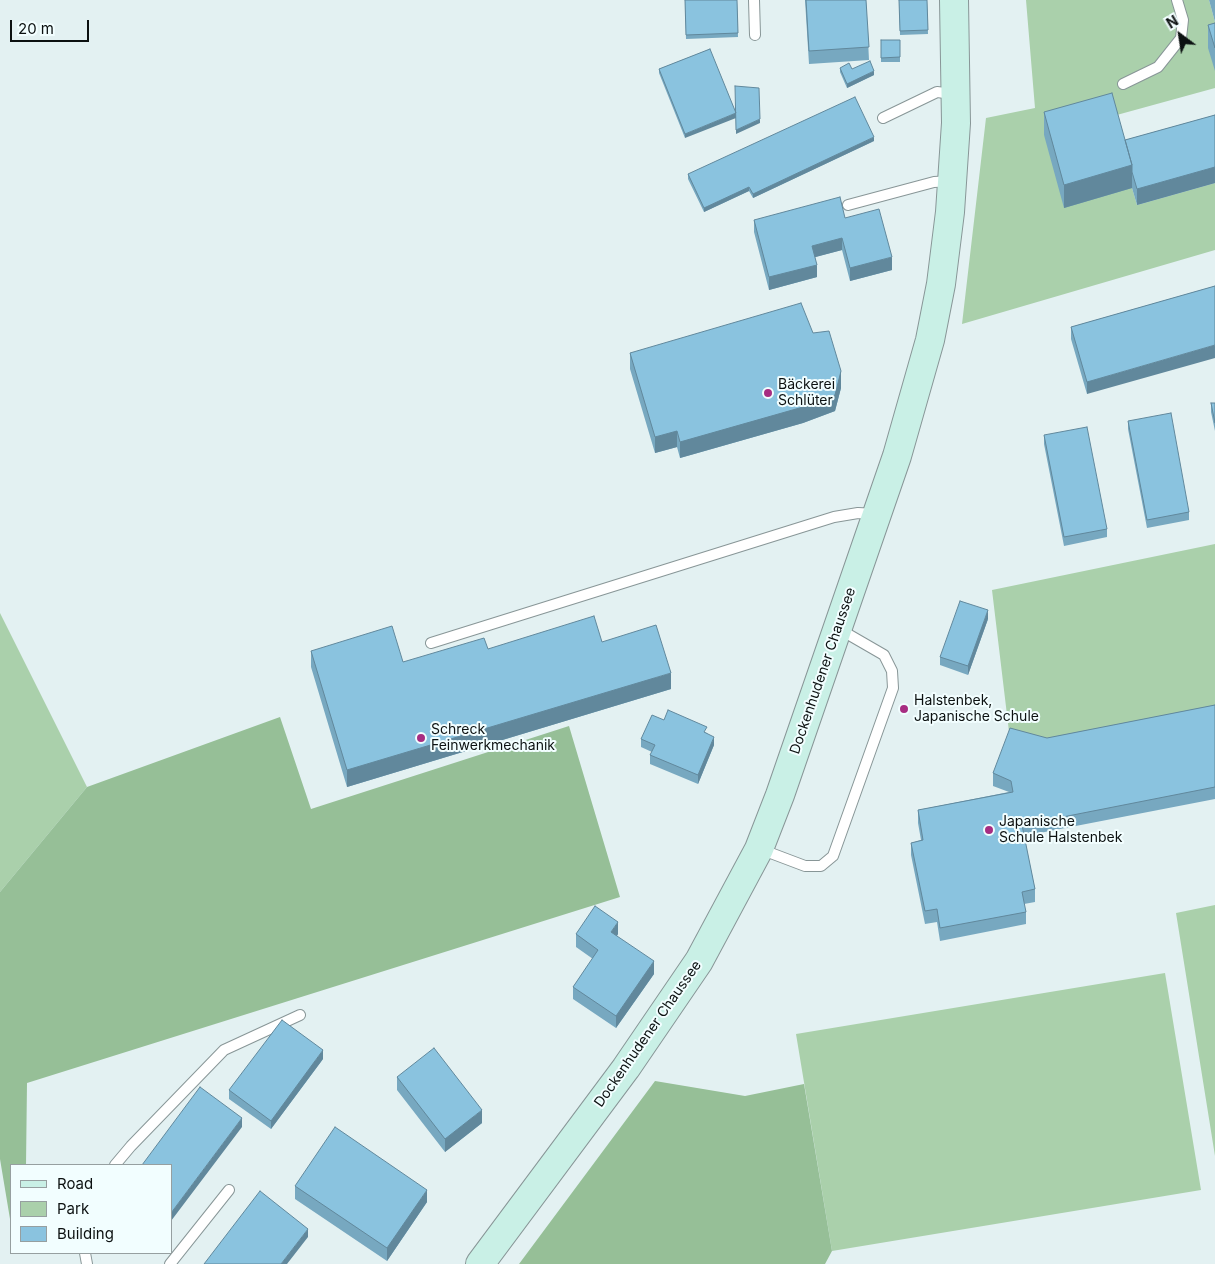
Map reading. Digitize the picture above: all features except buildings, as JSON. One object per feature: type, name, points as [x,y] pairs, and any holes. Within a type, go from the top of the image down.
[{"type":"main road","name":"Dockenhudener Chaussee","points":[[480,1264],[664,1015],[699,961],[759,848],[838,628],[906,429],[930,340],[941,284],[952,181],[955,94],[954,0]]},
{"type":"lane","points":[[754,0],[755,35]]},
{"type":"lane","points":[[1123,84],[1158,67],[1181,38],[1183,20],[1177,0]]},
{"type":"lane","points":[[883,118],[936,92],[955,94]]},
{"type":"lane","points":[[848,205],[934,182],[952,181]]},
{"type":"lane","points":[[430,643],[834,517],[858,513],[877,514]]},
{"type":"lane","points":[[759,848],[805,866],[821,866],[832,856],[893,688],[892,671],[884,656],[838,628]]},
{"type":"lane","points":[[117,1164],[154,1122],[224,1050],[300,1015]]},
{"type":"lane","points":[[170,1264],[229,1190]]},
{"type":"green space","points":[[1026,0],[1209,0],[1215,22],[1215,88],[1044,135],[1132,188],[1137,205],[1215,183],[1215,250],[962,324],[986,118],[1035,108]]},
{"type":"green space","points":[[1215,544],[1215,718],[1047,751],[1010,740],[992,590]]},
{"type":"green space","points":[[0,613],[87,787],[0,892]]},
{"type":"green space","points":[[280,717],[311,809],[569,726],[620,897],[27,1083],[26,1164],[10,1164],[10,1219],[0,1159],[0,892],[87,787]]},
{"type":"green space","points":[[1215,905],[1215,1156],[1176,913]]},
{"type":"green space","points":[[1165,973],[1201,1190],[832,1251],[796,1034]]},
{"type":"green space","points":[[655,1081],[745,1096],[804,1084],[832,1251],[825,1264],[519,1264]]},
{"type":"place","name":"Bäckerei Schlüter","points":[[768,393]]},
{"type":"place","name":"Halstenbek, Japanische Schule","points":[[904,709]]},
{"type":"place","name":"Schreck Feinwerkmechanik","points":[[421,738]]},
{"type":"place","name":"Japanische Schule Halstenbek","points":[[989,830]]}]
